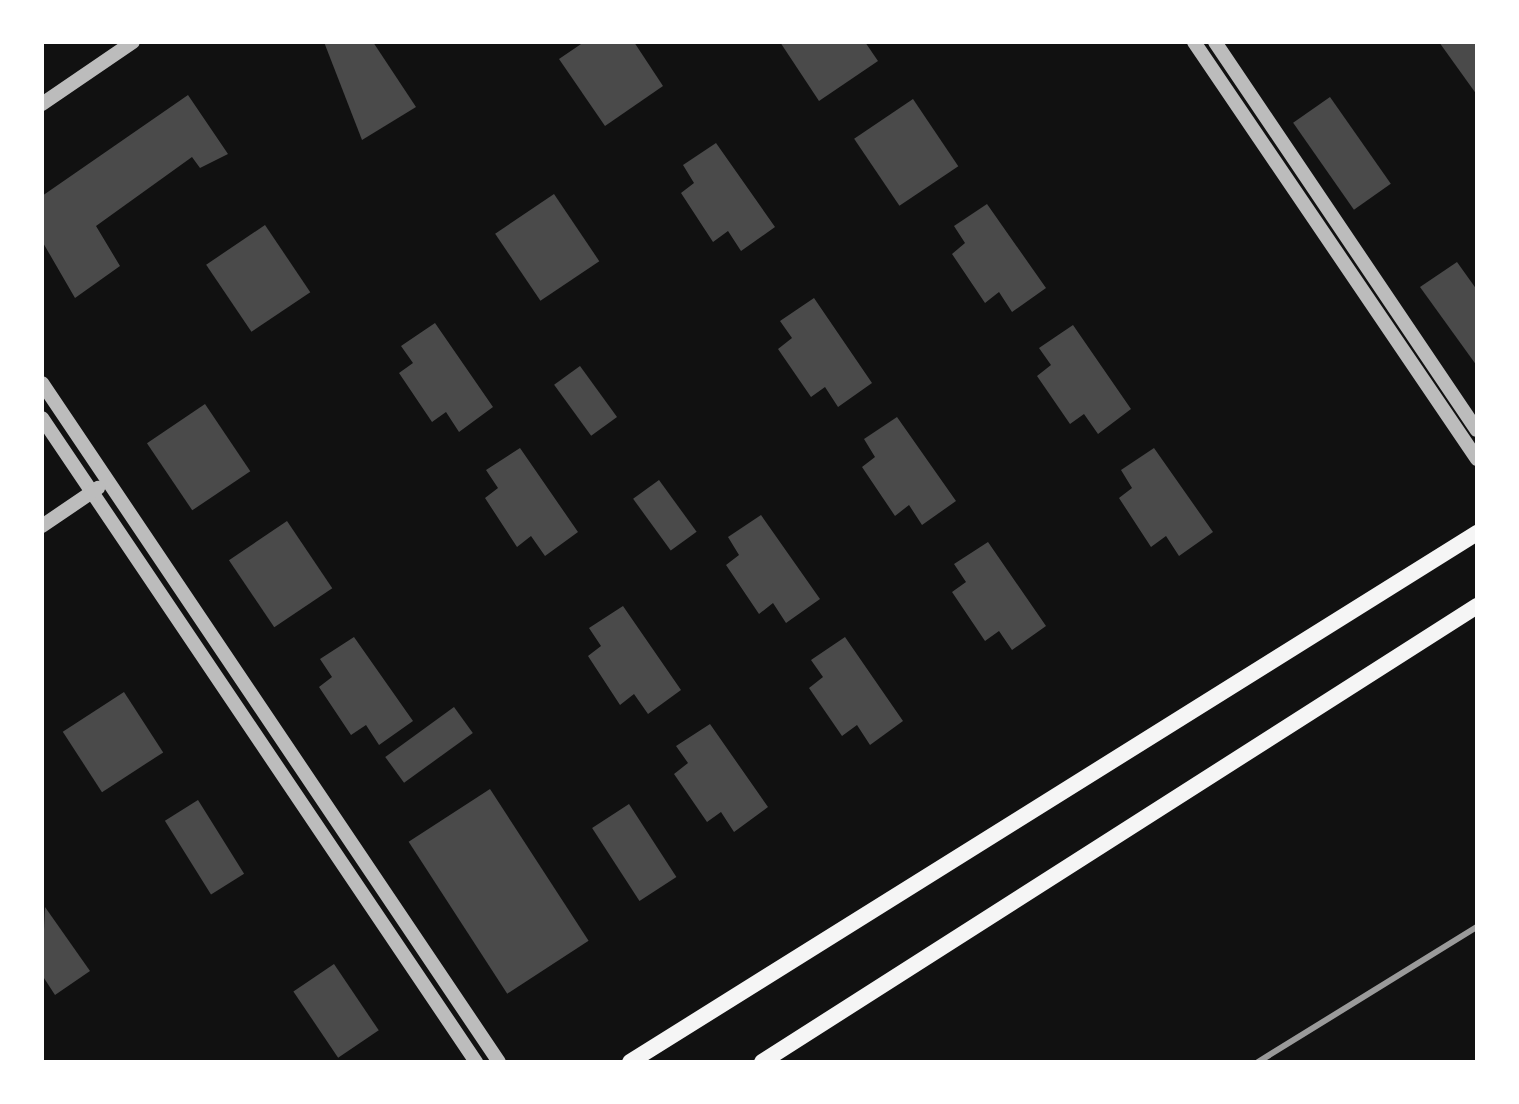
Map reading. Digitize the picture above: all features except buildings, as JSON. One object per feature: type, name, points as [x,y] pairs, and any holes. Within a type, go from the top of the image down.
[{"type":"main road","points":[[630,1062],[1477,533]]},
{"type":"main road","points":[[762,1062],[1477,606]]},
{"type":"street","points":[[42,104],[133,42]]},
{"type":"street","points":[[1194,42],[1477,459]]},
{"type":"street","points":[[1215,42],[1477,430]]},
{"type":"street","points":[[42,383],[499,1062]]},
{"type":"street","points":[[42,418],[476,1062]]},
{"type":"street","points":[[42,526],[108,481]]},
{"type":"railway","points":[[1258,1062],[1477,927]]}]
